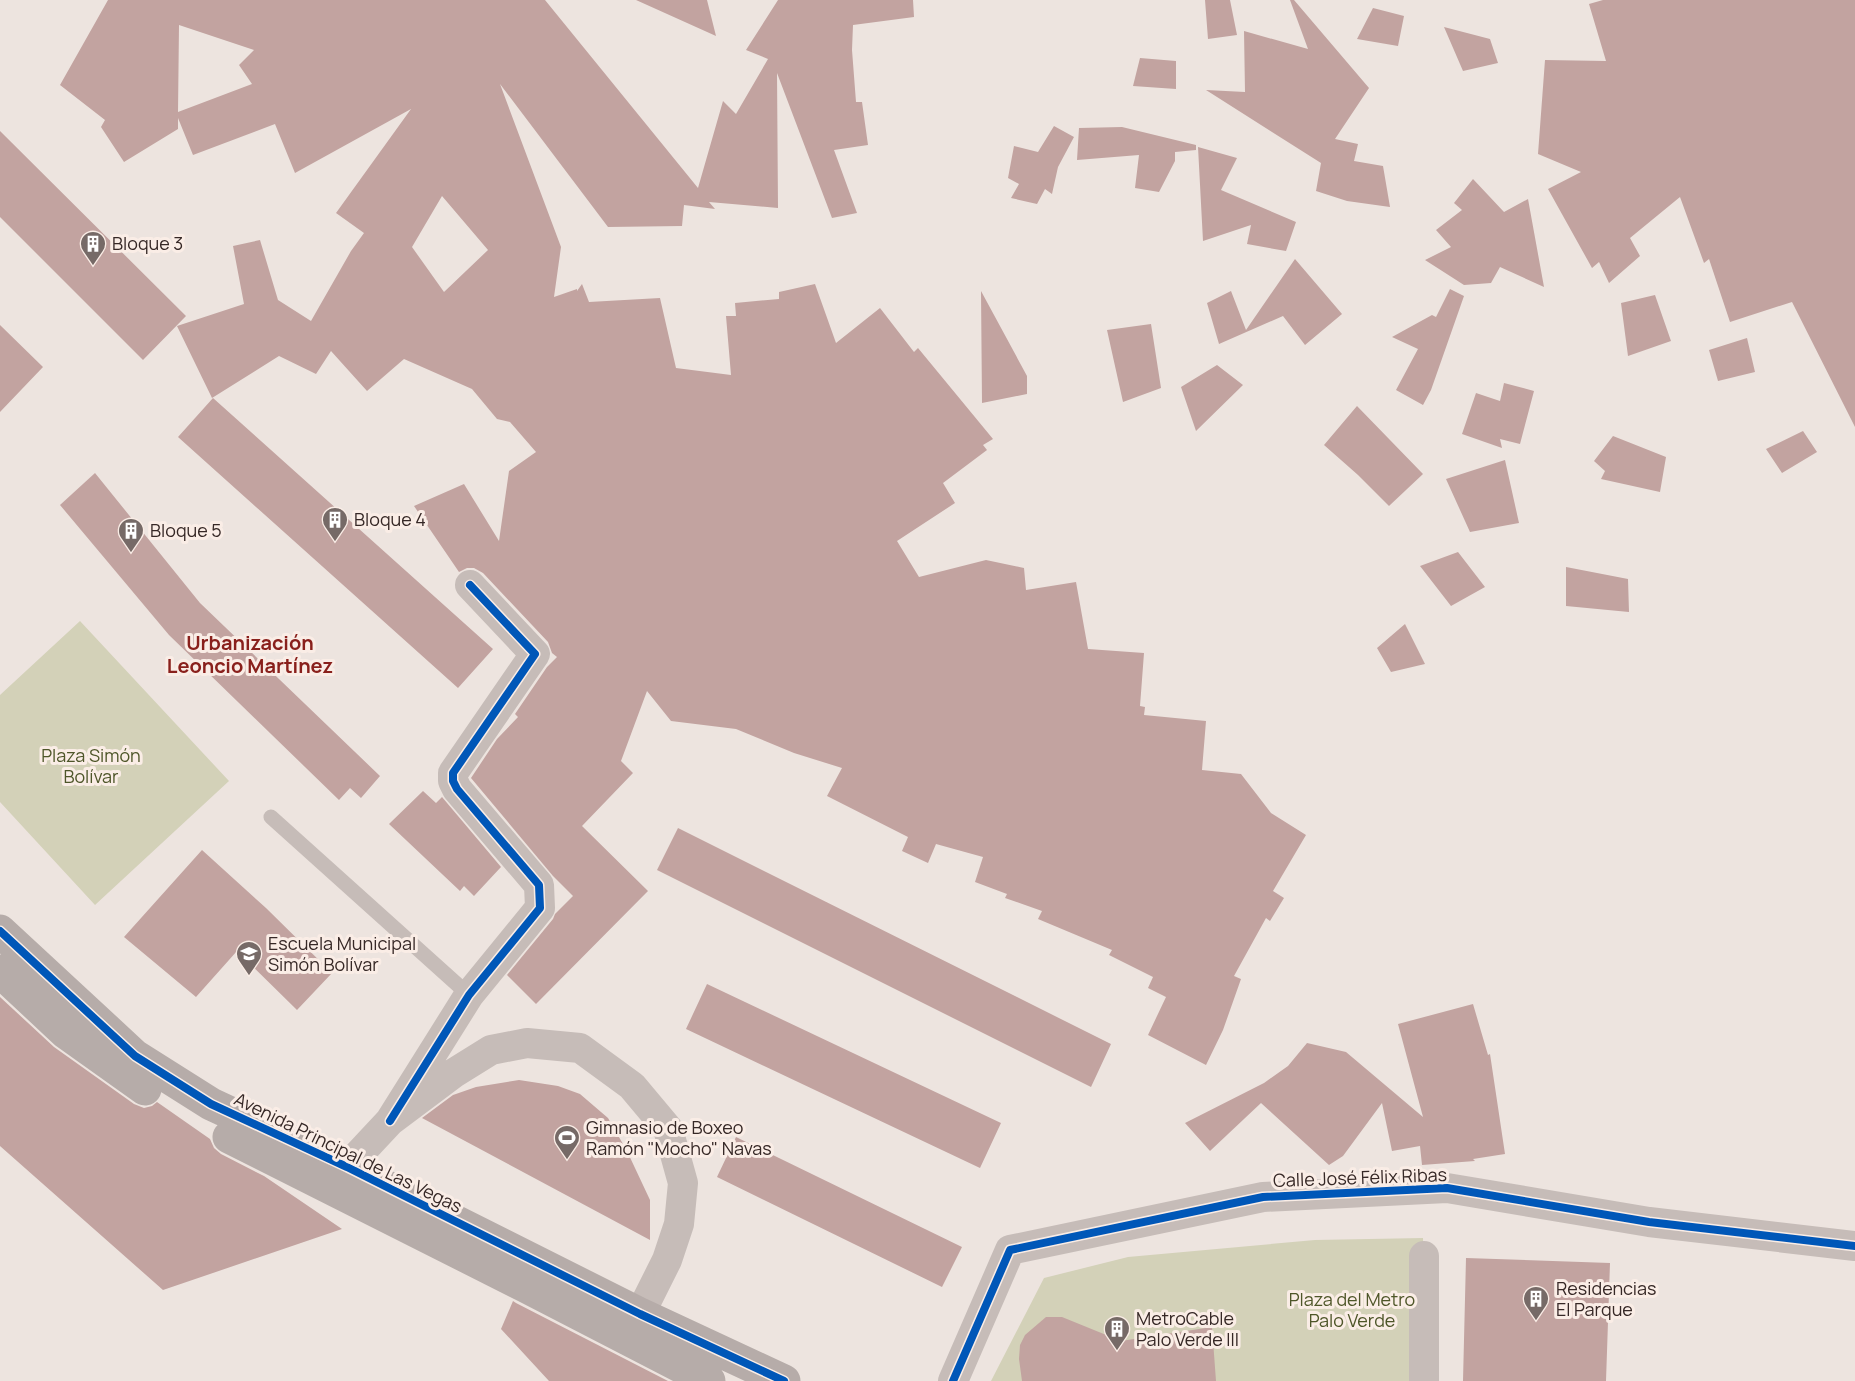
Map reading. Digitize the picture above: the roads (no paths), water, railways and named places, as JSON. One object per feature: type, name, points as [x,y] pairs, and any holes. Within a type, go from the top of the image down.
[{"type":"street","points":[[390,1121],[469,995],[540,908],[539,885],[457,789],[453,781],[453,773],[535,654],[470,585]]},
{"type":"street","name":"Avenida Principal de Las Vegas","points":[[0,931],[135,1056],[211,1104],[347,1167],[640,1314],[784,1381]]},
{"type":"street","points":[[0,971],[65,1032],[190,1118],[709,1381]]},
{"type":"street","points":[[347,1167],[390,1121],[454,1073],[491,1050],[527,1043],[580,1048],[632,1086],[668,1130],[683,1183],[679,1224],[667,1260],[640,1314]]},
{"type":"street","name":"Calle José Félix Ribas","points":[[953,1381],[1010,1250],[1263,1197],[1448,1188],[1649,1222],[1855,1246]]},
{"type":"street","points":[[1424,1256],[1424,1381]]},
{"type":"lane","points":[[271,817],[469,995]]},
{"type":"place","name":"Bloque 3","points":[[93,267]]},
{"type":"place","name":"Bloque 4","points":[[335,543]]},
{"type":"place","name":"Bloque 5","points":[[131,554]]},
{"type":"place","name":"Escuela Municipal Simón Bolívar","points":[[249,977]]},
{"type":"place","name":"Gimnasio de Boxeo Ramón \"Mocho\" Navas","points":[[567,1161]]},
{"type":"place","name":"Residencias El Parque","points":[[1536,1322]]},
{"type":"place","name":"MetroCable Palo Verde III","points":[[1117,1352]]},
{"type":"district","name":"Urbanización Leoncio Martínez","points":[[250,654]]},
{"type":"park label","name":"Plaza Simón Bolívar","points":[[91,766]]},
{"type":"park label","name":"Plaza del Metro Palo Verde","points":[[1352,1310]]}]
